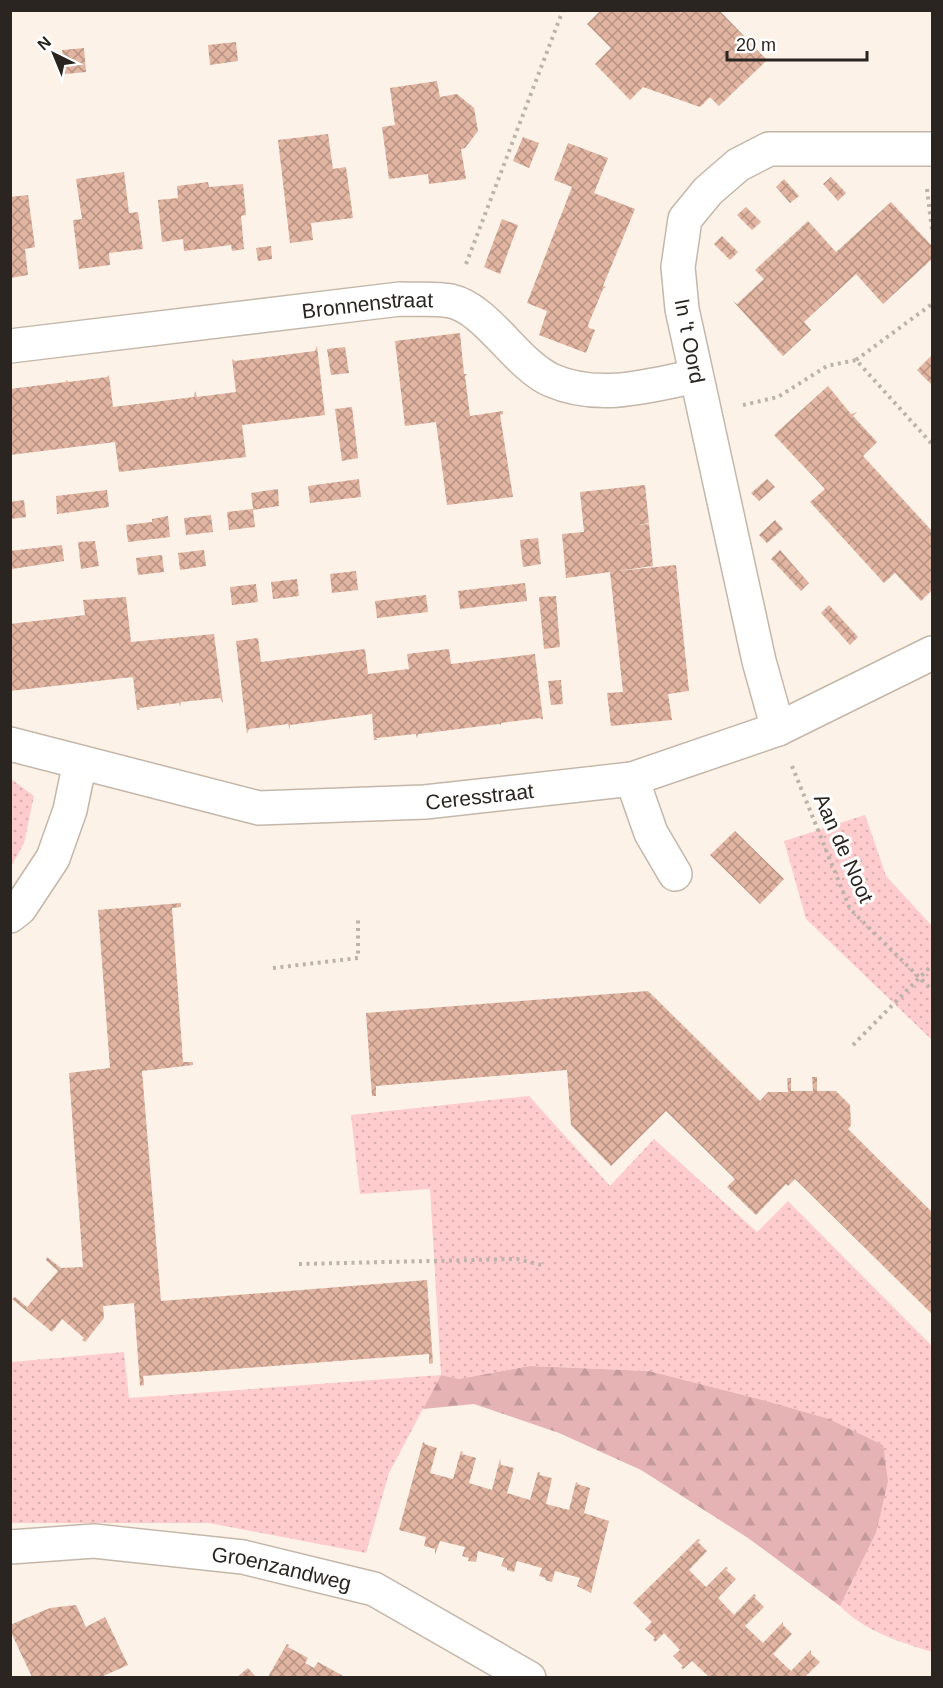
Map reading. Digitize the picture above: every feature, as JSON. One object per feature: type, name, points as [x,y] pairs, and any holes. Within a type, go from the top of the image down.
[{"type":"street","name":"In 't Oord","points":[[778,729],[759,661],[682,309],[678,267],[685,219],[708,191],[738,165],[769,149],[933,149]]},
{"type":"street","name":"Bronnenstraat","points":[[10,346],[400,299],[452,302],[474,313],[526,362],[550,380],[580,388],[621,391],[696,376]]},
{"type":"street","name":"Ceresstraat","points":[[10,744],[259,808],[425,802],[632,779],[778,729],[933,653]]},
{"type":"street","points":[[10,916],[20,908],[53,858],[70,810],[80,762]]},
{"type":"street","points":[[632,779],[651,834],[675,874]]},
{"type":"street","name":"Groenzandweg","points":[[10,1546],[94,1541],[243,1557],[374,1589],[529,1677]]},
{"type":"path","points":[[452,302],[563,10]]},
{"type":"path","points":[[704,414],[778,397],[826,366],[856,360],[933,304]]},
{"type":"path","points":[[856,360],[933,444]]},
{"type":"path","name":"Aan de Noot","points":[[778,729],[850,909],[933,990]]},
{"type":"path","points":[[273,968],[358,958],[358,920]]},
{"type":"path","points":[[853,1045],[933,965]]},
{"type":"path","points":[[299,1264],[518,1259],[542,1265]]},
{"type":"shaded area","points":[[11,779],[34,796],[24,843],[11,867]]},
{"type":"shaded area","points":[[865,815],[886,876],[932,926],[932,1040],[806,919],[784,841]]},
{"type":"shaded area","points":[[529,1096],[610,1186],[654,1139],[757,1232],[788,1201],[932,1346],[932,1652],[895,1640],[871,1629],[840,1606],[876,1533],[883,1445],[828,1419],[649,1371],[529,1366],[459,1379],[441,1375],[430,1189],[360,1194],[351,1115]]},
{"type":"shaded area","points":[[124,1352],[129,1398],[441,1375],[389,1473],[366,1553],[209,1523],[11,1523],[11,1362]]},
{"type":"green space","points":[[529,1366],[649,1371],[829,1419],[883,1445],[888,1481],[876,1533],[840,1606],[748,1538],[641,1470],[559,1433],[474,1404],[423,1409],[441,1375],[459,1379]]},
{"type":"building","points":[[601,10],[678,10],[681,13],[684,10],[719,10],[767,60],[719,106],[710,97],[700,107],[643,87],[630,100],[595,64],[611,48],[587,24]]},
{"type":"building","points":[[236,42],[238,61],[210,65],[208,45]]},
{"type":"building","points":[[84,48],[86,72],[65,74],[62,50]]},
{"type":"building","points":[[437,81],[440,97],[457,94],[474,108],[478,131],[465,148],[461,149],[466,179],[429,184],[428,174],[389,179],[382,127],[395,125],[390,88]]},
{"type":"building","points":[[328,134],[333,169],[346,167],[353,218],[311,223],[313,240],[290,243],[278,140]]},
{"type":"building","points":[[523,137],[539,143],[529,168],[513,161]]},
{"type":"building","points":[[568,143],[608,158],[594,193],[635,209],[603,286],[606,287],[603,289],[588,325],[589,328],[595,330],[586,353],[539,335],[547,311],[527,303],[572,187],[554,180]]},
{"type":"building","points":[[124,172],[129,213],[138,212],[143,249],[109,253],[110,265],[79,269],[73,220],[82,219],[76,179]]},
{"type":"building","points":[[831,177],[846,193],[838,201],[823,184]]},
{"type":"building","points":[[784,179],[799,196],[790,203],[776,187]]},
{"type":"building","points":[[208,182],[209,187],[243,184],[246,215],[241,216],[244,249],[232,251],[231,245],[184,251],[183,239],[162,242],[158,200],[178,198],[177,186]]},
{"type":"building","points":[[28,195],[35,247],[25,249],[28,275],[10,278],[10,197]]},
{"type":"building","points":[[891,202],[932,246],[932,259],[883,304],[856,274],[804,322],[811,330],[783,356],[733,301],[737,304],[764,279],[755,270],[808,221],[836,252]]},
{"type":"building","points":[[746,207],[761,222],[752,230],[737,215]]},
{"type":"building","points":[[502,219],[518,225],[500,274],[484,267]]},
{"type":"building","points":[[722,236],[738,252],[730,260],[714,244]]},
{"type":"building","points":[[271,246],[272,259],[258,261],[256,248]]},
{"type":"building","points":[[460,333],[464,374],[467,374],[465,376],[470,416],[503,411],[500,415],[513,497],[447,505],[436,422],[405,426],[395,341]]},
{"type":"building","points":[[317,346],[325,415],[242,425],[246,457],[119,472],[115,442],[10,455],[10,389],[109,375],[113,407],[194,397],[195,391],[197,397],[236,392],[232,359],[235,361],[315,351]]},
{"type":"building","points":[[345,347],[349,373],[331,375],[327,349]]},
{"type":"building","points":[[932,355],[932,385],[917,370]]},
{"type":"building","points":[[828,386],[851,414],[857,412],[853,416],[877,442],[863,456],[932,531],[932,590],[921,601],[895,573],[884,583],[810,502],[825,489],[774,435]]},
{"type":"building","points":[[352,407],[358,458],[342,461],[335,409]]},
{"type":"building","points":[[359,479],[361,497],[310,503],[308,486]]},
{"type":"building","points":[[767,479],[775,487],[759,501],[751,493]]},
{"type":"building","points":[[645,485],[649,523],[637,525],[649,524],[653,566],[617,571],[676,565],[689,691],[668,694],[672,720],[611,726],[607,693],[623,692],[610,572],[566,578],[562,534],[584,532],[580,492]]},
{"type":"building","points":[[278,489],[279,506],[253,510],[255,527],[229,530],[227,512],[253,509],[251,493]]},
{"type":"building","points":[[107,490],[109,507],[57,514],[56,496]]},
{"type":"building","points":[[24,500],[26,517],[10,519],[10,502]]},
{"type":"building","points":[[211,515],[213,532],[186,535],[184,518]]},
{"type":"building","points":[[168,516],[170,537],[128,542],[126,525],[152,522],[152,519]]},
{"type":"building","points":[[775,520],[783,529],[767,543],[759,535]]},
{"type":"building","points":[[538,538],[541,564],[523,567],[520,540]]},
{"type":"building","points":[[95,541],[99,566],[81,569],[78,542]]},
{"type":"building","points":[[62,545],[64,561],[12,569],[10,551]]},
{"type":"building","points":[[204,550],[206,566],[180,570],[178,553]]},
{"type":"building","points":[[780,550],[809,583],[801,591],[771,559]]},
{"type":"building","points":[[162,555],[164,572],[138,575],[136,558]]},
{"type":"building","points":[[356,571],[358,590],[332,593],[330,574]]},
{"type":"building","points":[[297,579],[299,596],[273,599],[271,582]]},
{"type":"building","points":[[525,583],[527,601],[460,609],[458,591]]},
{"type":"building","points":[[256,584],[258,602],[232,605],[230,587]]},
{"type":"building","points":[[426,595],[428,612],[377,618],[375,601]]},
{"type":"building","points":[[556,596],[560,647],[544,649],[539,597]]},
{"type":"building","points":[[126,597],[131,642],[214,634],[223,703],[220,698],[181,702],[180,707],[179,703],[137,710],[133,677],[10,691],[10,624],[85,615],[83,600]]},
{"type":"building","points":[[829,605],[858,637],[850,645],[821,613]]},
{"type":"building","points":[[258,638],[261,662],[365,649],[368,674],[409,669],[407,654],[449,649],[451,664],[535,654],[543,720],[540,718],[501,723],[501,725],[418,734],[417,739],[416,734],[374,740],[372,714],[290,725],[290,730],[288,724],[249,729],[247,734],[236,641]]},
{"type":"building","points":[[561,680],[563,704],[551,705],[548,681]]},
{"type":"building","points":[[735,831],[784,879],[760,904],[710,855]]},
{"type":"building","points":[[181,903],[181,907],[172,908],[183,1062],[193,1062],[193,1065],[142,1071],[161,1301],[427,1280],[433,1363],[429,1364],[429,1354],[143,1376],[144,1385],[140,1386],[134,1303],[103,1306],[104,1318],[85,1342],[82,1340],[84,1338],[62,1319],[52,1332],[12,1299],[15,1297],[27,1307],[58,1271],[46,1260],[47,1257],[61,1268],[83,1267],[69,1073],[110,1068],[98,910]]},
{"type":"building","points":[[648,991],[760,1101],[768,1092],[788,1092],[787,1078],[791,1078],[791,1091],[813,1091],[812,1077],[817,1077],[817,1091],[836,1091],[850,1105],[851,1125],[848,1129],[932,1212],[932,1314],[795,1179],[788,1186],[786,1184],[756,1215],[727,1187],[735,1179],[666,1111],[611,1166],[571,1125],[567,1070],[376,1086],[376,1096],[372,1096],[366,1013]]},
{"type":"building","points":[[423,1442],[437,1448],[430,1473],[453,1479],[461,1451],[462,1454],[476,1458],[469,1483],[492,1490],[500,1459],[501,1465],[514,1468],[507,1493],[530,1500],[538,1472],[540,1472],[539,1475],[552,1478],[546,1504],[569,1510],[576,1482],[590,1488],[584,1513],[609,1521],[591,1593],[577,1586],[580,1578],[555,1571],[552,1582],[539,1576],[542,1568],[517,1561],[514,1572],[501,1566],[504,1558],[478,1551],[476,1562],[468,1561],[469,1558],[462,1556],[465,1547],[440,1541],[435,1555],[435,1549],[424,1546],[426,1537],[399,1530]]},
{"type":"building","points":[[698,1539],[707,1551],[689,1570],[706,1587],[726,1567],[728,1568],[726,1570],[736,1579],[718,1598],[734,1615],[754,1594],[756,1596],[754,1597],[764,1607],[745,1626],[763,1643],[783,1622],[792,1634],[773,1654],[791,1671],[811,1650],[811,1654],[820,1662],[805,1677],[709,1677],[692,1661],[683,1669],[681,1668],[683,1666],[673,1656],[680,1650],[664,1633],[655,1642],[653,1640],[655,1638],[645,1629],[652,1622],[633,1603]]},
{"type":"building","points":[[76,1605],[86,1627],[105,1617],[128,1665],[101,1677],[32,1677],[10,1630],[10,1625],[50,1608]]},
{"type":"building","points":[[287,1644],[288,1647],[308,1658],[305,1663],[314,1668],[318,1662],[345,1677],[268,1677]]},
{"type":"building","points":[[248,1668],[256,1677],[237,1677]]}]
